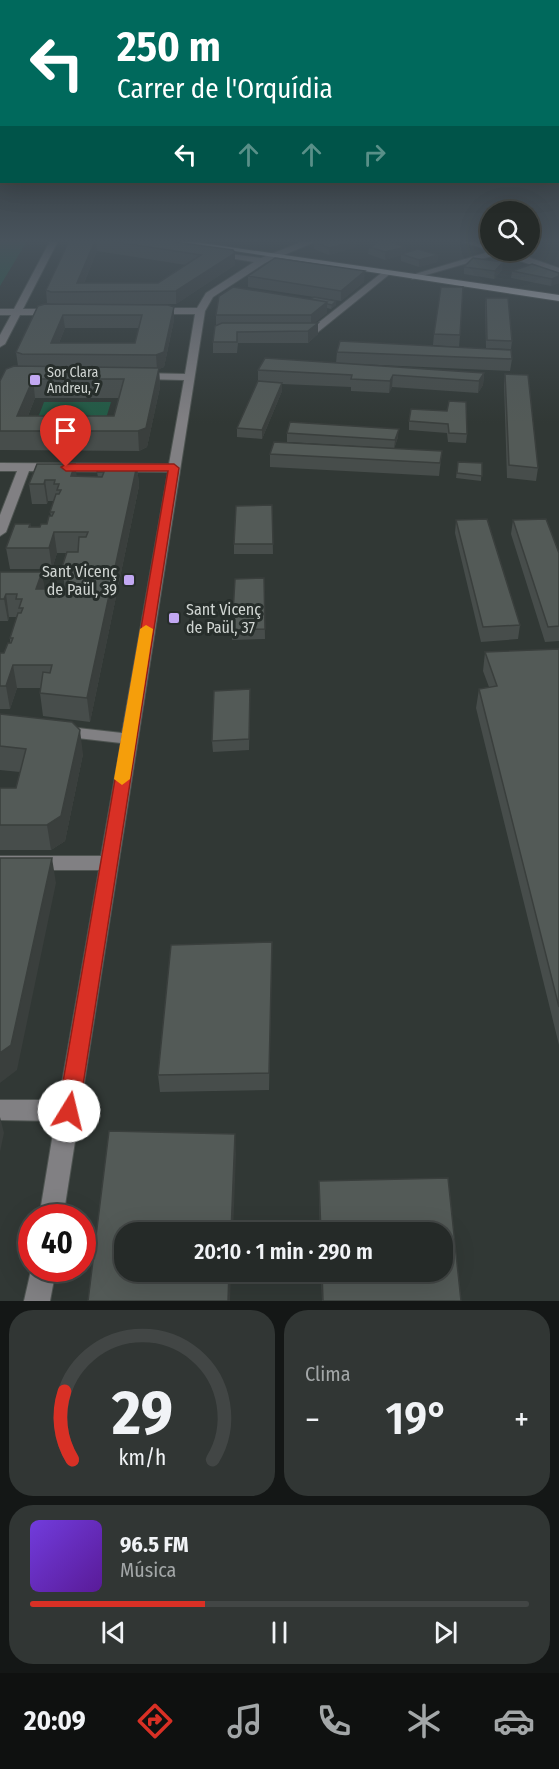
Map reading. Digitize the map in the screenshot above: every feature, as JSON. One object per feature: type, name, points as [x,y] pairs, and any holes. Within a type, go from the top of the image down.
[{"type":"street","points":[[0,344],[22,302]]},
{"type":"street","points":[[53,1204],[189,376],[200,311],[205,302]]},
{"type":"street","points":[[329,302],[347,305]]},
{"type":"street","points":[[292,330],[315,330],[351,302]]},
{"type":"street","points":[[320,309],[338,311]]},
{"type":"street","points":[[145,311],[200,311]]},
{"type":"street","points":[[0,312],[63,312]]},
{"type":"street","points":[[197,332],[209,332]]},
{"type":"street","points":[[130,376],[189,376]]},
{"type":"street","points":[[0,467],[174,468]]},
{"type":"street","points":[[0,532],[24,467]]},
{"type":"street","points":[[46,730],[128,739]]},
{"type":"street","points":[[0,863],[110,862]]},
{"type":"street","points":[[0,1110],[69,1111]]},
{"type":"street","points":[[37,1301],[41,1282]]},
{"type":"green space","points":[[44,402],[111,402],[104,425],[33,431]]},
{"type":"building","points":[[218,302],[327,302],[311,315],[216,315]]},
{"type":"building","points":[[439,302],[462,302],[460,335],[434,334]]},
{"type":"building","points":[[486,302],[508,302],[512,341],[487,340]]},
{"type":"building","points":[[45,304],[168,305],[174,307],[164,352],[156,355],[22,354],[16,352],[38,306]],"holes":[[[63,315],[142,315],[135,343],[51,343]]]},
{"type":"building","points":[[222,323],[318,323],[308,331],[237,332],[237,342],[213,342],[215,326]]},
{"type":"building","points":[[340,341],[511,350],[512,359],[337,352]]},
{"type":"building","points":[[265,358],[484,373],[479,381],[393,375],[390,381],[351,379],[352,375],[258,370]]},
{"type":"building","points":[[14,366],[159,368],[146,428],[138,431],[0,431],[0,381],[6,369]],"holes":[[[33,379],[124,379],[114,416],[17,416]]]},
{"type":"building","points":[[505,374],[528,375],[538,468],[509,465]]},
{"type":"building","points":[[258,381],[282,383],[262,430],[237,428]]},
{"type":"building","points":[[449,401],[466,402],[467,434],[449,433],[448,424],[409,421],[411,409],[447,411]]},
{"type":"building","points":[[290,422],[399,429],[395,440],[287,433]]},
{"type":"building","points":[[274,442],[442,451],[440,463],[270,454]]},
{"type":"building","points":[[458,462],[482,463],[482,476],[457,473]]},
{"type":"building","points":[[37,464],[75,464],[71,476],[102,477],[104,472],[97,472],[99,465],[137,465],[87,698],[40,693],[43,672],[50,673],[52,665],[13,665],[6,686],[0,686],[0,653],[4,653],[8,643],[11,643],[13,638],[10,638],[18,613],[21,613],[23,608],[19,608],[22,599],[16,599],[17,594],[6,594],[4,599],[0,599],[0,572],[42,572],[36,589],[73,589],[74,583],[67,583],[74,567],[62,567],[67,552],[78,552],[79,537],[86,537],[88,532],[54,532],[49,548],[6,548],[15,524],[40,527],[41,524],[47,524],[49,516],[52,516],[54,512],[50,512],[56,494],[59,494],[61,490],[57,490],[59,484],[54,484],[55,480],[45,480],[44,484],[29,484]]},
{"type":"building","points":[[272,505],[273,544],[234,544],[236,506]]},
{"type":"building","points":[[487,519],[520,625],[483,627],[456,520]]},
{"type":"building","points":[[546,519],[559,553],[559,626],[548,627],[513,520]]},
{"type":"building","points":[[264,578],[265,629],[232,630],[235,579]]},
{"type":"building","points":[[559,649],[559,1007],[479,689],[497,686],[485,652]]},
{"type":"building","points":[[250,689],[249,739],[212,741],[214,691]]},
{"type":"building","points":[[0,714],[72,722],[80,730],[61,816],[47,825],[0,825],[0,788],[16,788],[26,749],[0,746]]},
{"type":"building","points":[[0,858],[52,858],[11,1045],[0,1053]]},
{"type":"building","points":[[272,942],[269,1073],[158,1075],[171,945]]},
{"type":"building","points":[[109,1131],[235,1134],[231,1222],[114,1222],[114,1282],[229,1282],[228,1301],[88,1301],[90,1282],[96,1282],[96,1236]]},
{"type":"building","points":[[448,1178],[453,1222],[321,1222],[319,1181]]},
{"type":"building","points":[[453,1225],[461,1301],[323,1301],[322,1282],[453,1282]]},
{"type":"slow traffic","points":[[122,779],[146,629]]},
{"type":"place","name":"Sor Clara Andreu, 7","points":[[35,380]]},
{"type":"place","name":"Sant Vicenç de Paül, 39","points":[[129,580]]},
{"type":"place","name":"Sant Vicenç de Paül, 37","points":[[174,618]]},
{"type":"route","points":[[66,467],[174,468],[69,1111]]}]
